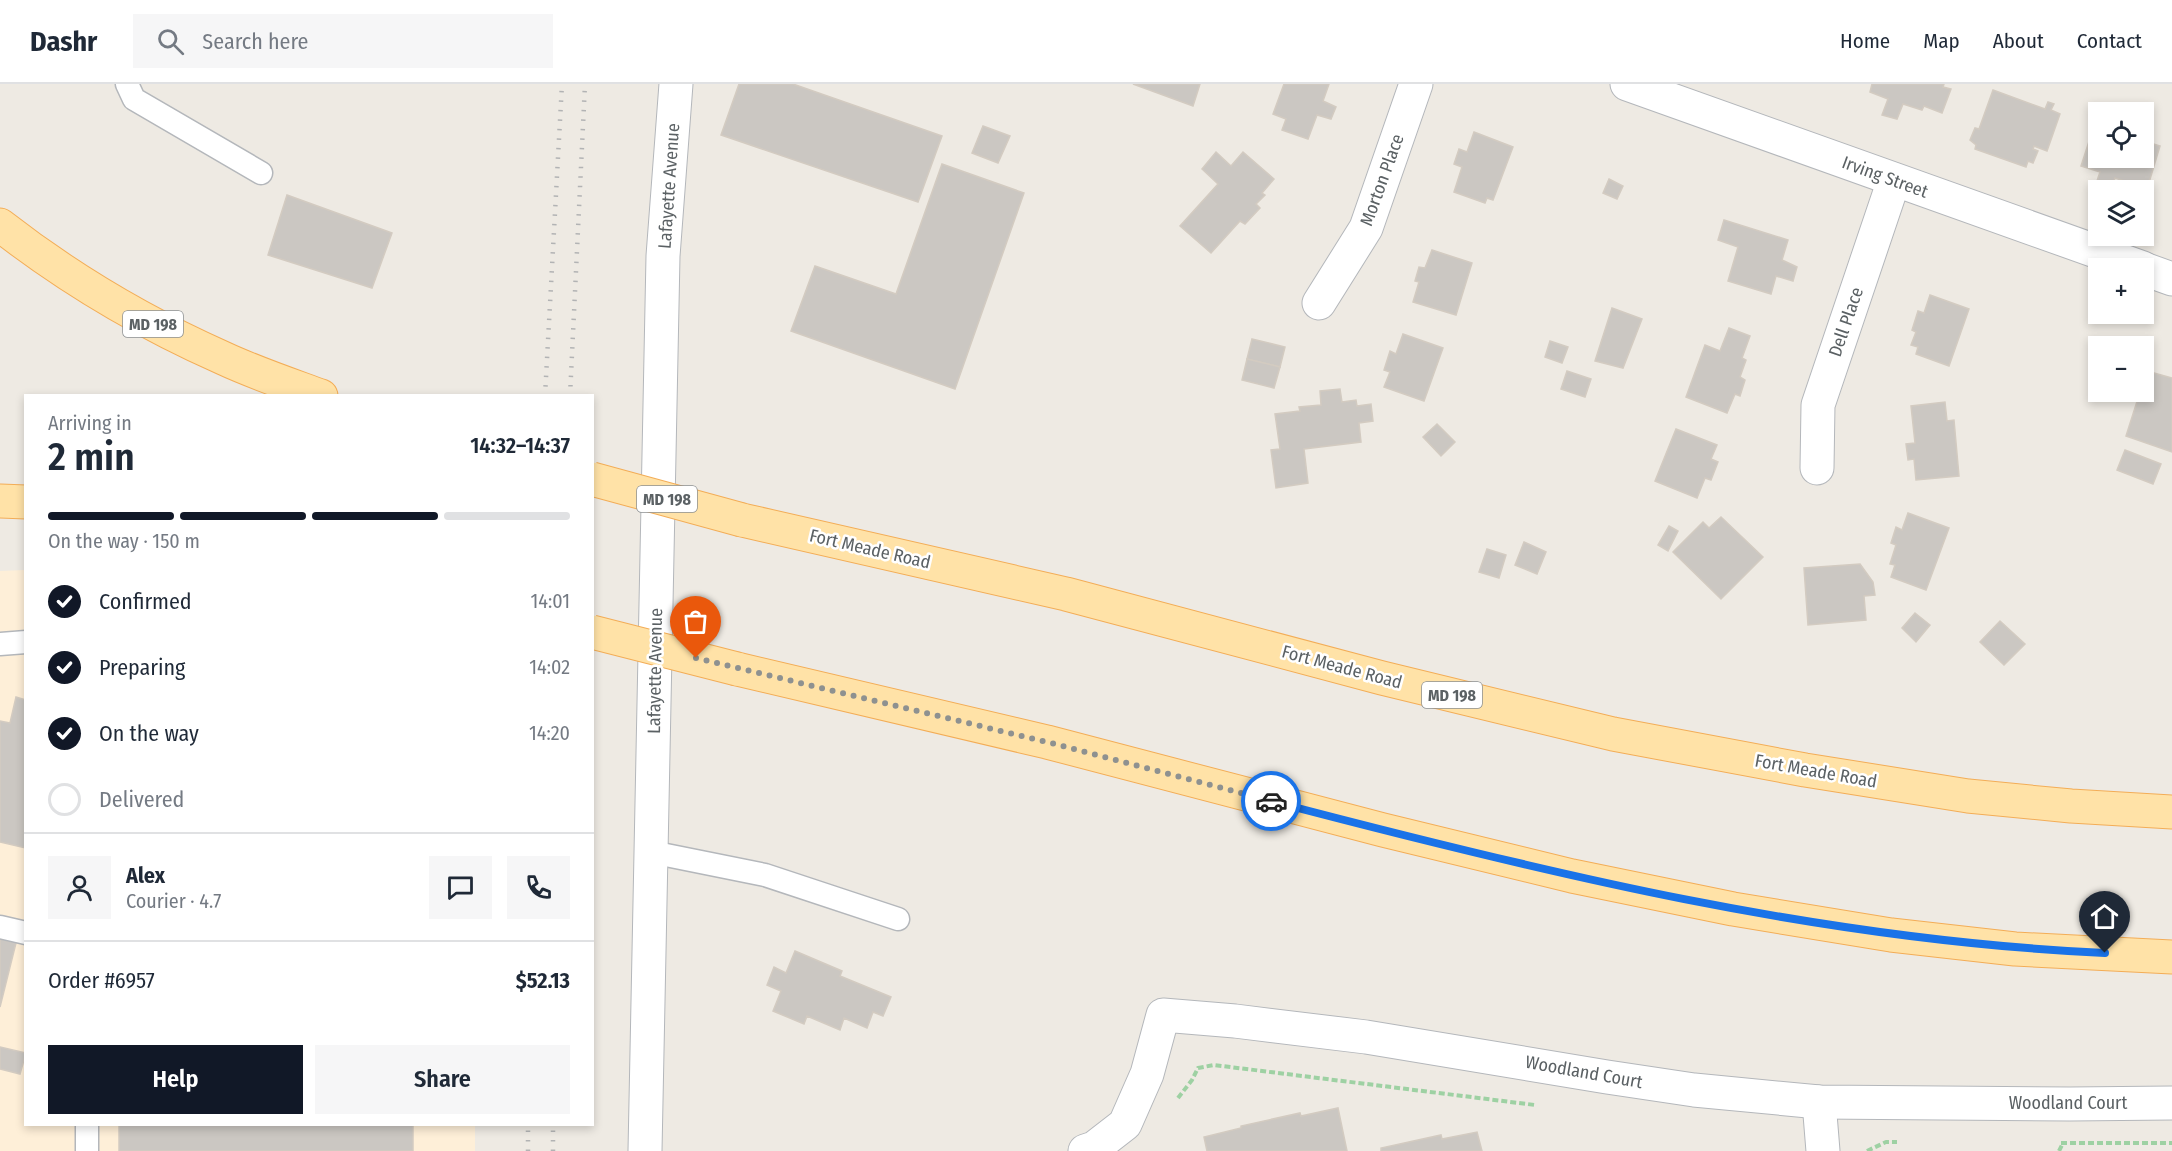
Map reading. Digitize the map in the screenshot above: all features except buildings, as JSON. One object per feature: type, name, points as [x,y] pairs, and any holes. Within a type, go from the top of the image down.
[{"type":"main road","name":"MD 198","points":[[0,225],[31,249],[139,316],[225,359],[316,394]]},
{"type":"main road","name":"Fort Meade Road","points":[[594,480],[742,520],[1066,594],[1382,678],[1613,734],[1805,770],[1968,796],[2072,806],[2172,812]]},
{"type":"main road","points":[[0,501],[24,502]]},
{"type":"main road","points":[[594,633],[737,669],[1047,742],[1383,830],[1572,876],[1721,907],[1891,935],[2015,949],[2172,957]]},
{"type":"street","name":"Lafayette Avenue","points":[[645,1151],[663,256],[676,84]]},
{"type":"street","name":"Morton Place","points":[[1319,303],[1366,228],[1416,84]]},
{"type":"street","name":"Irving Street","points":[[1627,84],[2112,258]]},
{"type":"street","name":"Dell Place","points":[[1817,468],[1818,405],[1894,180]]},
{"type":"street","name":"Irving Street","points":[[2154,273],[2172,279]]},
{"type":"street","name":"Woodland Court","points":[[1085,1151],[1094,1148],[1125,1124],[1147,1074],[1163,1015],[1366,1037],[1629,1081],[1694,1090],[1819,1102],[2172,1103]]},
{"type":"street","points":[[1819,1102],[1823,1151]]},
{"type":"lane","points":[[127,84],[134,99],[261,173]]},
{"type":"lane","points":[[0,644],[24,642]]},
{"type":"lane","points":[[651,852],[765,875],[898,919]]},
{"type":"lane","points":[[0,927],[24,933]]},
{"type":"lane","points":[[87,1126],[87,1151]]},
{"type":"path","points":[[1175,1101],[1192,1080],[1197,1068],[1214,1065],[1536,1105]]},
{"type":"path","points":[[1867,1151],[1886,1142],[1900,1142]]},
{"type":"path","points":[[2051,1143],[2172,1143]]},
{"type":"path","points":[[2059,1151],[2062,1143]]},
{"type":"shaded area","points":[[24,570],[24,1126],[475,1126],[475,1151],[0,1151],[0,571]]},
{"type":"railway","points":[[545,394],[562,84]]},
{"type":"railway","points":[[570,394],[585,84]]},
{"type":"railway","points":[[528,1126],[528,1151]]},
{"type":"railway","points":[[553,1126],[553,1151]]},
{"type":"way so far","points":[[696,658],[1047,742],[1271,801]]},
{"type":"route","points":[[1271,801],[1572,876],[1733,909],[1891,935],[2015,949],[2105,953]]}]
